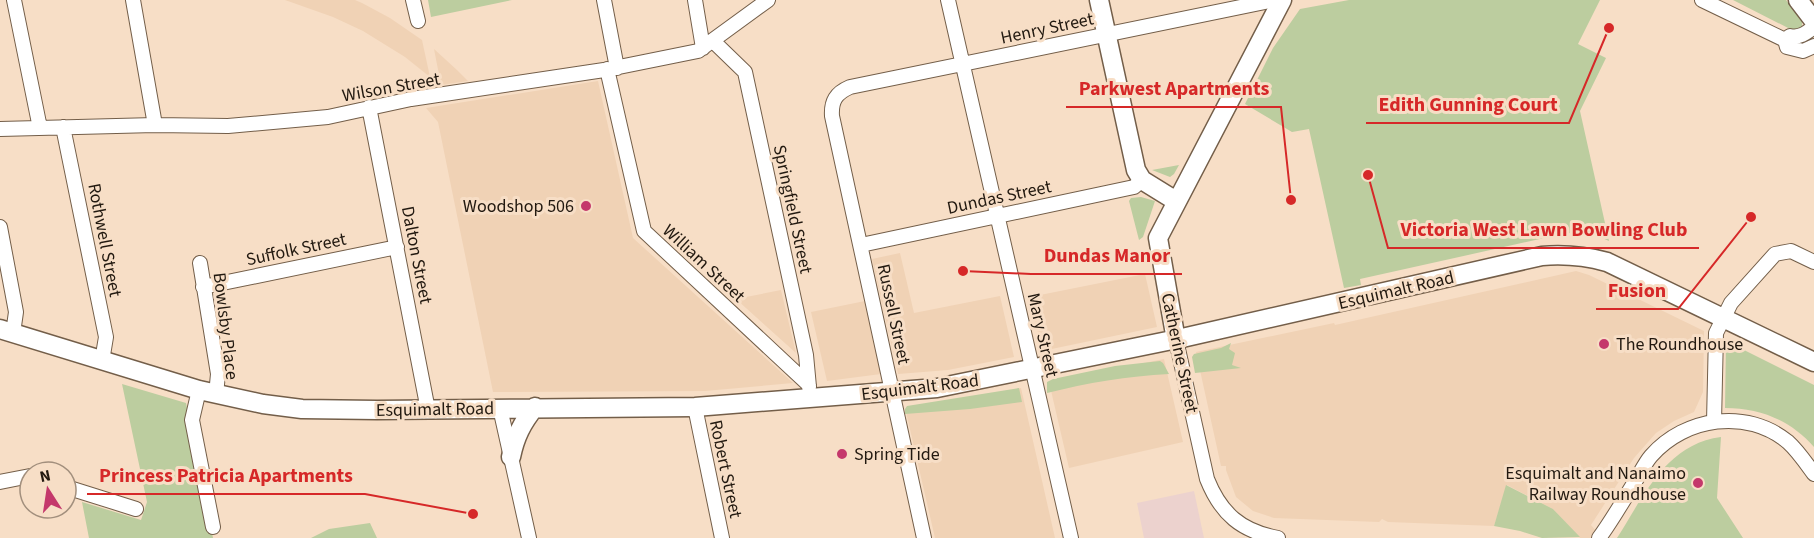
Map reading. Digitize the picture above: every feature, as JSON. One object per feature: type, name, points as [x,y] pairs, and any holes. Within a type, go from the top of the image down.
[{"type":"main road","points":[[1099,0],[1133,161],[1142,180],[1176,201]]},
{"type":"main road","name":"Catherine Street","points":[[1176,340],[1158,238],[1282,0]]},
{"type":"main road","points":[[1798,0],[1814,21]]},
{"type":"main road","name":"Esquimalt Road","points":[[7,331],[207,393],[302,409],[695,407],[810,392],[892,392],[937,388],[1176,340],[1542,256],[1564,254],[1585,256],[1607,262],[1814,362]]},
{"type":"main road","points":[[511,457],[522,423],[535,407]]},
{"type":"street","points":[[14,0],[39,128]]},
{"type":"street","points":[[133,0],[155,125]]},
{"type":"street","points":[[413,0],[418,21]]},
{"type":"street","name":"William Street","points":[[604,0],[612,69],[644,231],[810,392]]},
{"type":"street","points":[[695,0],[708,44]]},
{"type":"street","name":"Wilson Street","points":[[0,129],[155,125],[228,126],[328,117],[369,107],[612,69],[698,51],[768,0]]},
{"type":"street","name":"Mary Street","points":[[948,0],[1071,538]]},
{"type":"street","points":[[1702,0],[1785,40],[1787,47],[1803,51],[1814,46]]},
{"type":"street","name":"Henry Street","points":[[835,97],[850,87],[1270,1]]},
{"type":"street","points":[[1785,40],[1790,36],[1803,35],[1814,27]]},
{"type":"street","name":"Springfield Street","points":[[708,44],[745,72],[806,355],[810,392]]},
{"type":"street","name":"Russell Street","points":[[835,97],[831,106],[831,116],[924,538]]},
{"type":"street","name":"Dalton Street","points":[[369,107],[428,410]]},
{"type":"street","name":"Rothwell Street","points":[[63,127],[106,337],[102,361]]},
{"type":"street","name":"Dundas Street","points":[[861,245],[1134,187],[1142,180]]},
{"type":"street","points":[[0,227],[16,312],[7,331]]},
{"type":"street","name":"Suffolk Street","points":[[203,287],[397,247]]},
{"type":"street","points":[[1714,422],[1716,333],[1731,303],[1775,254],[1791,251],[1814,262]]},
{"type":"street","name":"Bowlsby Place","points":[[200,262],[218,374],[192,420],[213,527]]},
{"type":"street","name":"Catherine Street","points":[[1176,340],[1207,479],[1214,498],[1226,512],[1248,528],[1278,538]]},
{"type":"street","name":"Robert Street","points":[[695,407],[722,538]]},
{"type":"street","points":[[500,408],[529,538]]},
{"type":"street","points":[[1599,538],[1650,457],[1668,440],[1685,429],[1714,422],[1748,423],[1767,430],[1787,442],[1814,474]]},
{"type":"street","points":[[0,482],[18,478]]},
{"type":"street","points":[[78,491],[136,508]]},
{"type":"shaded area","points":[[285,0],[355,0],[362,3],[390,18],[422,40],[430,77],[405,57],[363,31],[333,17]]},
{"type":"shaded area","points":[[434,49],[457,70],[468,81],[441,85]]},
{"type":"shaded area","points":[[598,81],[633,238],[793,383],[705,391],[493,392],[438,122],[426,108]]},
{"type":"shaded area","points":[[900,253],[914,313],[1000,296],[1014,357],[948,370],[898,374],[872,259]]},
{"type":"shaded area","points":[[1576,271],[1589,275],[1704,331],[1703,392],[1694,412],[1656,433],[1634,458],[1591,525],[1602,538],[1580,538],[1553,509],[1507,485],[1494,526],[1388,522],[1382,519],[1379,522],[1274,518],[1253,511],[1236,497],[1226,466],[1221,466],[1196,352],[1334,323],[1335,325]]},
{"type":"shaded area","points":[[1145,274],[1157,327],[1042,351],[1030,297]]},
{"type":"shaded area","points":[[781,290],[796,353],[736,299]]},
{"type":"shaded area","points":[[865,301],[881,374],[827,381],[811,312]]},
{"type":"shaded area","points":[[1164,359],[1183,442],[1069,468],[1049,382]]},
{"type":"shaded area","points":[[1021,388],[1055,538],[935,538],[906,412]]},
{"type":"shaded area","points":[[1194,491],[1204,538],[1144,538],[1137,503]]},
{"type":"green space","points":[[428,0],[512,0],[431,17]]},
{"type":"green space","points":[[1349,0],[1600,0],[1578,44],[1606,58],[1580,111],[1609,241],[1593,234],[1567,233],[1360,279],[1361,285],[1344,288],[1309,129],[1292,132],[1245,104],[1273,48],[1300,9]]},
{"type":"green space","points":[[1733,0],[1786,0],[1802,21],[1802,28],[1794,31]]},
{"type":"green space","points":[[1179,165],[1170,177],[1152,170]]},
{"type":"green space","points":[[1141,197],[1155,201],[1143,237],[1139,240],[1129,201],[1131,198]]},
{"type":"green space","points":[[1726,341],[1814,385],[1814,447],[1795,430],[1774,417],[1750,410],[1725,408]]},
{"type":"green space","points":[[1231,343],[1229,349],[1235,353],[1232,365],[1241,368],[1195,373],[1192,357],[1194,354],[1221,348]]},
{"type":"green space","points":[[1160,361],[1169,374],[1108,380],[1047,393],[1047,382],[1053,379],[1115,366]]},
{"type":"green space","points":[[122,384],[186,403],[213,538],[89,538],[82,502],[141,520],[147,502]]},
{"type":"green space","points":[[1019,388],[1022,402],[905,414],[907,406]]},
{"type":"green space","points":[[1721,437],[1717,498],[1743,538],[1617,538],[1647,489],[1671,461],[1685,450]]},
{"type":"green space","points":[[1506,485],[1553,509],[1580,537],[1542,538],[1494,526]]},
{"type":"green space","points":[[370,523],[377,538],[311,538],[329,529]]},
{"type":"place","name":"Edith Gunning Court","points":[[1609,28]]},
{"type":"place","name":"Victoria West Lawn Bowling Club","points":[[1368,175]]},
{"type":"place","name":"Parkwest Apartments","points":[[1291,200]]},
{"type":"place","name":"Woodshop 506","points":[[586,206]]},
{"type":"place","name":"Fusion","points":[[1751,217]]},
{"type":"place","name":"Dundas Manor","points":[[963,271]]},
{"type":"place","name":"The Roundhouse","points":[[1604,344]]},
{"type":"place","name":"Spring Tide","points":[[842,454]]},
{"type":"place","name":"Esquimalt and Nanaimo Railway Roundhouse","points":[[1698,483]]},
{"type":"place","name":"Princess Patricia Apartments","points":[[473,514]]}]
